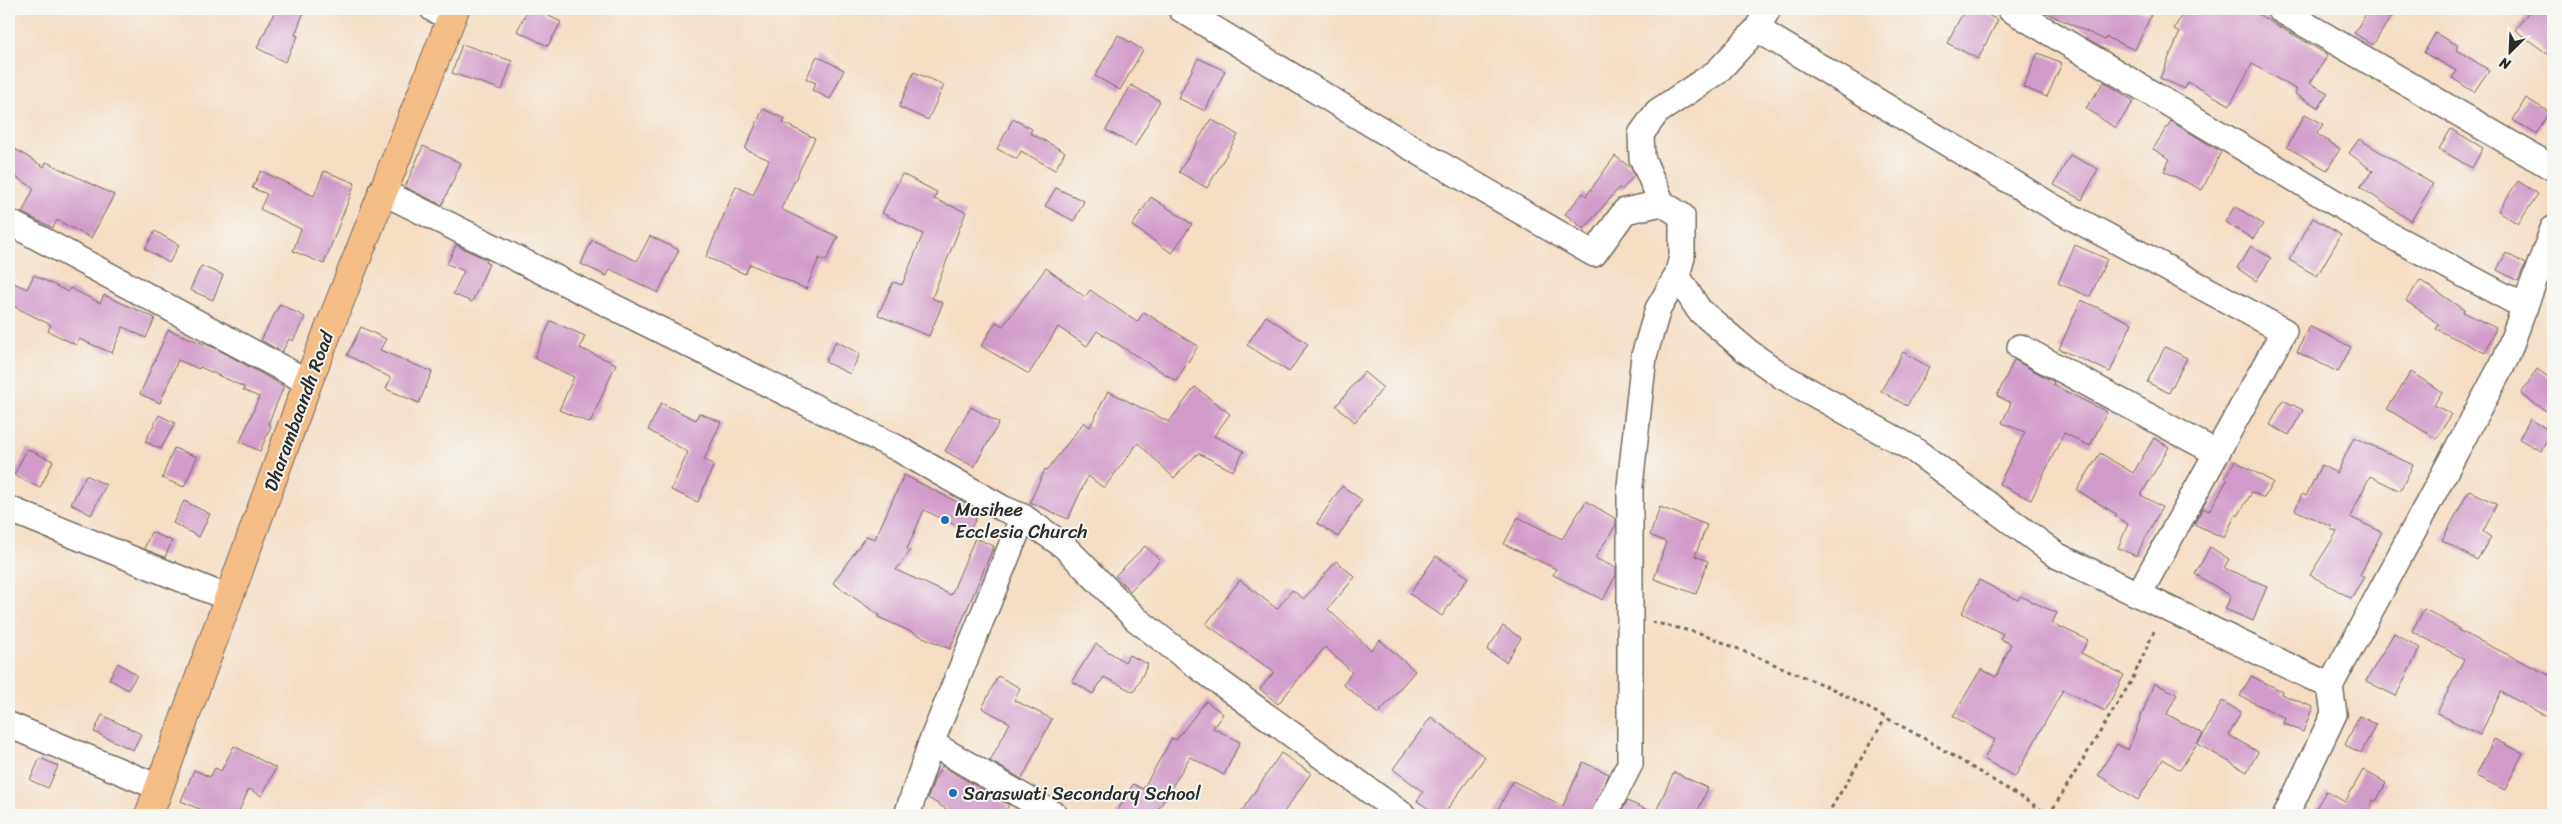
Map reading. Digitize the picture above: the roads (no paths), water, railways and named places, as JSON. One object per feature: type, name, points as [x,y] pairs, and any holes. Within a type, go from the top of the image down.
[{"type":"main road","name":"Dharambaandh Road","points":[[156,806],[228,598],[446,12]]},
{"type":"street","points":[[1181,9],[1378,128],[1594,254],[1625,211],[1662,203]]},
{"type":"street","points":[[2010,9],[2386,233],[2524,307]]},
{"type":"street","points":[[2279,9],[2553,168]]},
{"type":"street","points":[[1604,815],[1630,764],[1630,486],[1644,356],[1658,309],[1677,276],[1682,257],[1682,216],[1662,203],[1642,158],[1641,134],[1657,112],[1718,72],[1763,19],[2053,207],[2284,331],[2139,594]]},
{"type":"street","points":[[381,191],[897,448],[1002,508],[1023,517],[1064,546],[1136,619],[1185,657],[1403,815]]},
{"type":"street","points":[[9,222],[308,382]]},
{"type":"street","points":[[2286,815],[2334,714],[2330,686],[2506,358],[2553,228]]},
{"type":"street","points":[[1677,276],[1698,310],[1747,351],[1782,376],[1913,449],[2058,556],[2330,686]]},
{"type":"street","points":[[2020,347],[2217,453]]},
{"type":"street","points":[[9,509],[228,598]]},
{"type":"street","points":[[907,815],[931,742],[1023,517]]},
{"type":"street","points":[[9,725],[156,806]]},
{"type":"street","points":[[931,742],[1054,815]]},
{"type":"place","name":"Masihee Ecclesia Church","points":[[945,520]]},
{"type":"place","name":"Saraswati Secondary School","points":[[953,793]]}]
